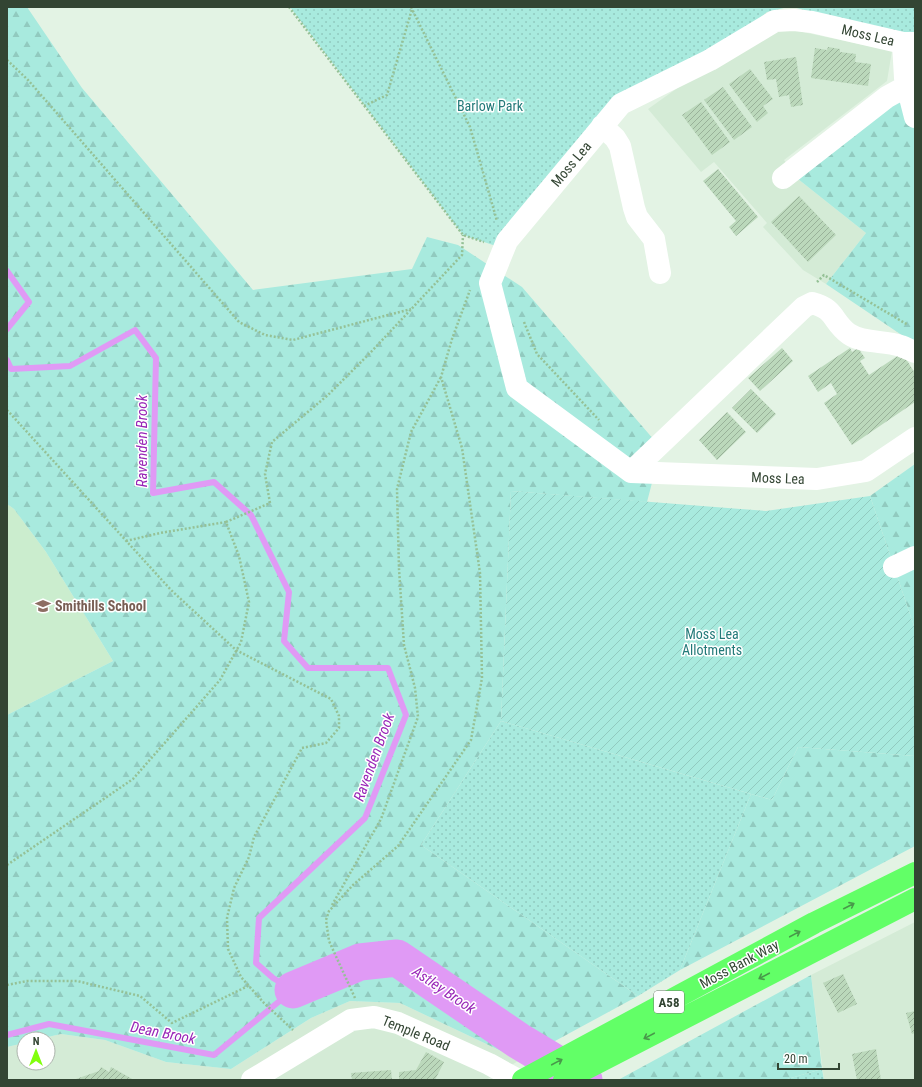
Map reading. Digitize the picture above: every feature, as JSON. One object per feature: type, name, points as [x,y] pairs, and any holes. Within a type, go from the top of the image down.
[{"type":"highway","name":"Moss Bank Way","points":[[523,1080],[814,923],[915,873]]},
{"type":"highway","name":"Moss Bank Way","points":[[564,1080],[915,899]]},
{"type":"street","name":"Moss Lea","points":[[909,43],[812,22],[794,20],[775,21],[710,60],[621,104],[507,241],[490,283],[517,388],[630,472],[817,479],[866,471],[915,438]]},
{"type":"street","points":[[909,43],[907,86],[915,117]]},
{"type":"street","points":[[783,178],[887,97],[907,86]]},
{"type":"street","points":[[602,126],[616,138],[620,146],[634,208],[637,217],[654,239],[660,273]]},
{"type":"street","points":[[630,472],[798,312],[812,303],[829,309],[839,325],[849,334],[859,339],[900,346],[915,352]]},
{"type":"street","points":[[894,567],[915,557]]},
{"type":"street","name":"Temple Road","points":[[252,1080],[351,1020],[374,1017],[398,1023],[489,1064],[518,1080]]},
{"type":"path","points":[[290,7],[463,235],[496,246],[507,241],[497,223],[470,127],[411,8]]},
{"type":"path","points":[[364,106],[387,95],[411,8]]},
{"type":"path","points":[[7,60],[28,80],[239,322],[264,335],[293,340],[411,309]]},
{"type":"path","points":[[126,541],[160,533],[226,522],[270,503],[265,474],[272,442],[328,395],[462,255],[463,235]]},
{"type":"path","points":[[814,285],[824,275],[915,329]]},
{"type":"path","points":[[364,1018],[329,940],[326,920],[329,911],[381,819],[418,717],[415,688],[404,645],[399,569],[397,489],[411,432],[441,377],[452,338],[471,288]]},
{"type":"path","points":[[523,320],[537,354],[602,423]]},
{"type":"path","points":[[329,911],[353,885],[398,846],[471,740],[482,678],[480,573],[462,448],[441,377]]},
{"type":"path","points":[[7,410],[171,590],[236,650],[331,699],[339,716],[339,728],[326,744],[302,748],[254,837],[249,857],[234,888],[227,918],[228,949],[241,978],[264,1003],[310,1045]]},
{"type":"path","points":[[7,865],[133,779],[220,680],[241,642],[249,602],[239,556],[226,522]]},
{"type":"path","points":[[7,985],[28,981],[77,981],[140,996],[172,1023],[248,986]]},
{"type":"shaded area","points":[[784,28],[892,51],[887,81],[784,160],[798,179],[866,233],[826,284],[803,270],[763,227],[767,223],[714,162],[701,172],[648,109],[714,62]]},
{"type":"shaded area","name":"Smithills School","points":[[7,504],[14,509],[46,552],[113,661],[7,715]]},
{"type":"shaded area","points":[[915,922],[915,1080],[824,1080],[811,975]]},
{"type":"shaded area","points":[[350,1001],[400,1003],[520,1060],[486,1080],[7,1080],[7,1047],[16,1045],[16,1071],[56,1071],[56,1035],[61,1034],[105,1040],[166,1062],[231,1069],[311,1018]]},
{"type":"green space","points":[[7,7],[27,7],[82,88],[253,290],[412,269],[427,237],[458,245],[522,287],[661,448],[647,502],[511,491],[501,721],[421,845],[638,996],[520,1060],[400,1003],[350,1001],[311,1018],[231,1069],[166,1062],[105,1040],[61,1034],[56,1035],[56,1031],[16,1031],[16,1045],[7,1047],[7,715],[113,661],[46,552],[14,509],[7,504]]},
{"type":"green space","name":"Barlow Park","points":[[290,7],[788,7],[767,12],[710,60],[621,104],[496,246],[463,235]]},
{"type":"green space","points":[[793,7],[915,7],[915,38],[902,36]]},
{"type":"green space","points":[[915,97],[915,344],[826,284],[866,233],[798,179],[893,98]]},
{"type":"green space","points":[[915,464],[915,629],[870,496]]},
{"type":"green space","name":"Moss Lea Allotments","points":[[511,491],[766,511],[870,496],[915,629],[915,756],[798,747],[772,800],[501,721]]},
{"type":"green space","points":[[501,721],[751,794],[680,970],[638,996],[421,845]]},
{"type":"green space","points":[[798,747],[915,756],[915,846],[680,970],[751,794],[772,800]]},
{"type":"green space","points":[[811,975],[822,1069],[784,1080],[618,1080]]},
{"type":"green space","points":[[822,1069],[824,1080],[784,1080]]},
{"type":"building","points":[[828,47],[840,49],[840,52],[856,54],[855,62],[871,64],[868,86],[811,78],[815,48],[827,50]]},
{"type":"building","points":[[796,57],[803,105],[791,107],[789,95],[779,97],[776,79],[767,80],[764,62]]},
{"type":"building","points":[[750,69],[773,99],[763,106],[768,113],[757,122],[729,84]]},
{"type":"building","points":[[723,87],[752,127],[734,140],[704,100]]},
{"type":"building","points":[[701,102],[730,142],[712,155],[682,115]]},
{"type":"building","points":[[718,169],[758,217],[736,236],[729,227],[736,221],[703,181]]},
{"type":"building","points":[[799,196],[836,235],[808,262],[771,222]]},
{"type":"building","points":[[782,348],[793,361],[760,391],[748,378]]},
{"type":"building","points":[[850,348],[852,352],[858,348],[865,358],[860,361],[869,375],[902,353],[915,373],[915,402],[852,445],[824,403],[837,394],[831,383],[818,392],[808,376]]},
{"type":"building","points":[[751,389],[776,414],[757,433],[732,408]]},
{"type":"building","points":[[727,412],[746,432],[717,460],[699,440]]},
{"type":"building","points":[[843,974],[857,1004],[838,1013],[823,983]]},
{"type":"building","points":[[915,1011],[915,1033],[912,1034],[906,1013]]},
{"type":"building","points":[[876,1049],[881,1080],[857,1080],[852,1054]]},
{"type":"building","points":[[426,1052],[444,1062],[435,1080],[399,1080],[399,1072],[416,1070]]},
{"type":"building","points":[[101,1067],[109,1072],[111,1067],[134,1080],[73,1080],[99,1071]]},
{"type":"building","points":[[391,1070],[392,1080],[352,1080],[351,1073]]},
{"type":"waterway","name":"Ravenden Brook","points":[[7,271],[29,302],[7,329]]},
{"type":"waterway","name":"Ravenden Brook","points":[[7,360],[11,369],[70,366],[135,330],[156,358],[153,493],[214,482],[251,515],[289,592],[284,641],[308,668],[388,668],[406,715],[365,818],[259,918],[256,963],[273,978],[293,990],[214,1055],[49,1024],[7,1035]]},
{"type":"waterway","name":"Astley Brook","points":[[293,990],[360,962],[397,958],[519,1041],[584,1080]]},
{"type":"place","name":"Smithills School","points":[[43,606]]},
{"type":"water label","name":"Dean Brook","points":[[163,1033]]}]
